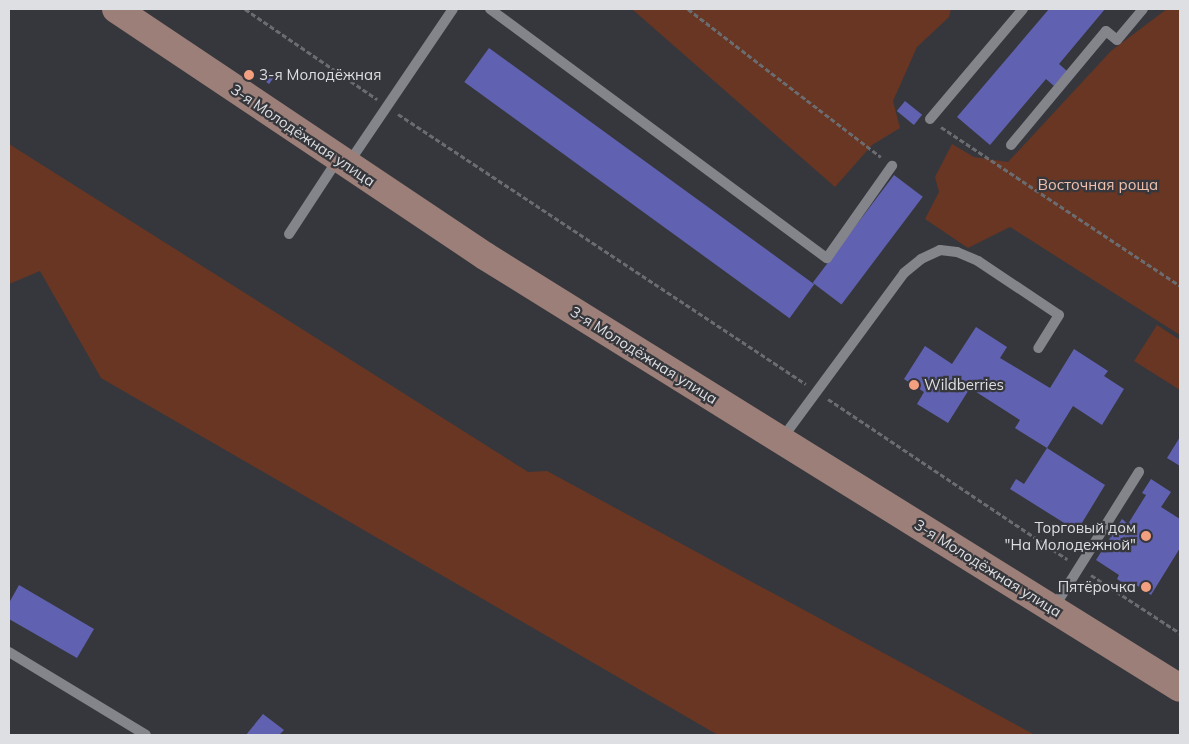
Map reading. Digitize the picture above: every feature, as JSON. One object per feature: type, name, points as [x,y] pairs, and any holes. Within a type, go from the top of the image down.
[{"type":"main road","name":"3-я Молодёжная улица","points":[[116,9],[485,256],[1180,688]]},
{"type":"lane","points":[[289,234],[387,107],[453,9]]},
{"type":"lane","points":[[930,119],[1023,9]]},
{"type":"lane","points":[[1011,146],[1106,31],[1117,40],[1143,9]]},
{"type":"lane","points":[[494,10],[827,258],[892,166]]},
{"type":"lane","points":[[781,440],[819,393],[904,273],[921,259],[940,250],[957,252],[978,261],[1059,315],[1038,348]]},
{"type":"lane","points":[[1053,609],[1139,472]]},
{"type":"lane","points":[[9,652],[146,735]]},
{"type":"path","points":[[245,9],[387,107],[1180,633]]},
{"type":"path","points":[[688,9],[892,166]]},
{"type":"path","points":[[930,119],[1180,286]]},
{"type":"green space","points":[[632,9],[951,9],[949,17],[917,47],[893,101],[900,128],[872,145],[835,187]]},
{"type":"green space","name":"Восточная роща","points":[[1167,9],[1180,9],[1180,335],[1010,227],[968,248],[925,219],[939,192],[935,177],[952,144],[974,157],[1008,162],[1111,51]]},
{"type":"green space","points":[[9,144],[528,472],[547,471],[1035,735],[718,735],[101,378],[40,271],[9,284]]},
{"type":"green space","points":[[1157,325],[1180,340],[1180,390],[1134,361]]},
{"type":"building","points":[[1049,9],[1105,9],[1059,64],[1067,71],[1054,86],[1046,79],[990,145],[957,117]]},
{"type":"building","points":[[489,48],[814,284],[790,318],[464,82]]},
{"type":"building","points":[[265,69],[275,76],[269,84],[259,77]]},
{"type":"building","points":[[905,101],[922,115],[914,125],[897,111]]},
{"type":"building","points":[[894,175],[923,197],[842,304],[813,283]]},
{"type":"building","points":[[976,327],[1007,347],[1000,358],[1050,388],[1074,349],[1108,371],[1104,376],[1124,389],[1102,425],[1073,406],[1047,448],[1015,428],[1020,420],[970,388],[948,423],[917,404],[924,392],[904,379],[925,346],[952,364]]},
{"type":"building","points":[[1180,437],[1180,466],[1167,458]]},
{"type":"building","points":[[1047,448],[1105,485],[1077,531],[1010,489],[1016,479],[1024,484]]},
{"type":"building","name":"Торговый дом \"На Молодежной\"","points":[[1151,479],[1171,492],[1161,507],[1180,519],[1180,548],[1151,595],[1132,582],[1129,587],[1117,579],[1119,575],[1096,560],[1122,519],[1128,524],[1146,495],[1142,493]]},
{"type":"building","points":[[19,585],[94,629],[77,658],[9,619],[9,603]]},
{"type":"building","points":[[263,714],[284,730],[279,735],[246,735]]},
{"type":"place","name":"3-я Молодёжная","points":[[249,75]]},
{"type":"place","name":"Wildberries","points":[[914,385]]},
{"type":"place","name":"Торговый дом \"На Молодежной\"","points":[[1146,536]]},
{"type":"place","name":"Пятёрочка","points":[[1146,587]]}]
